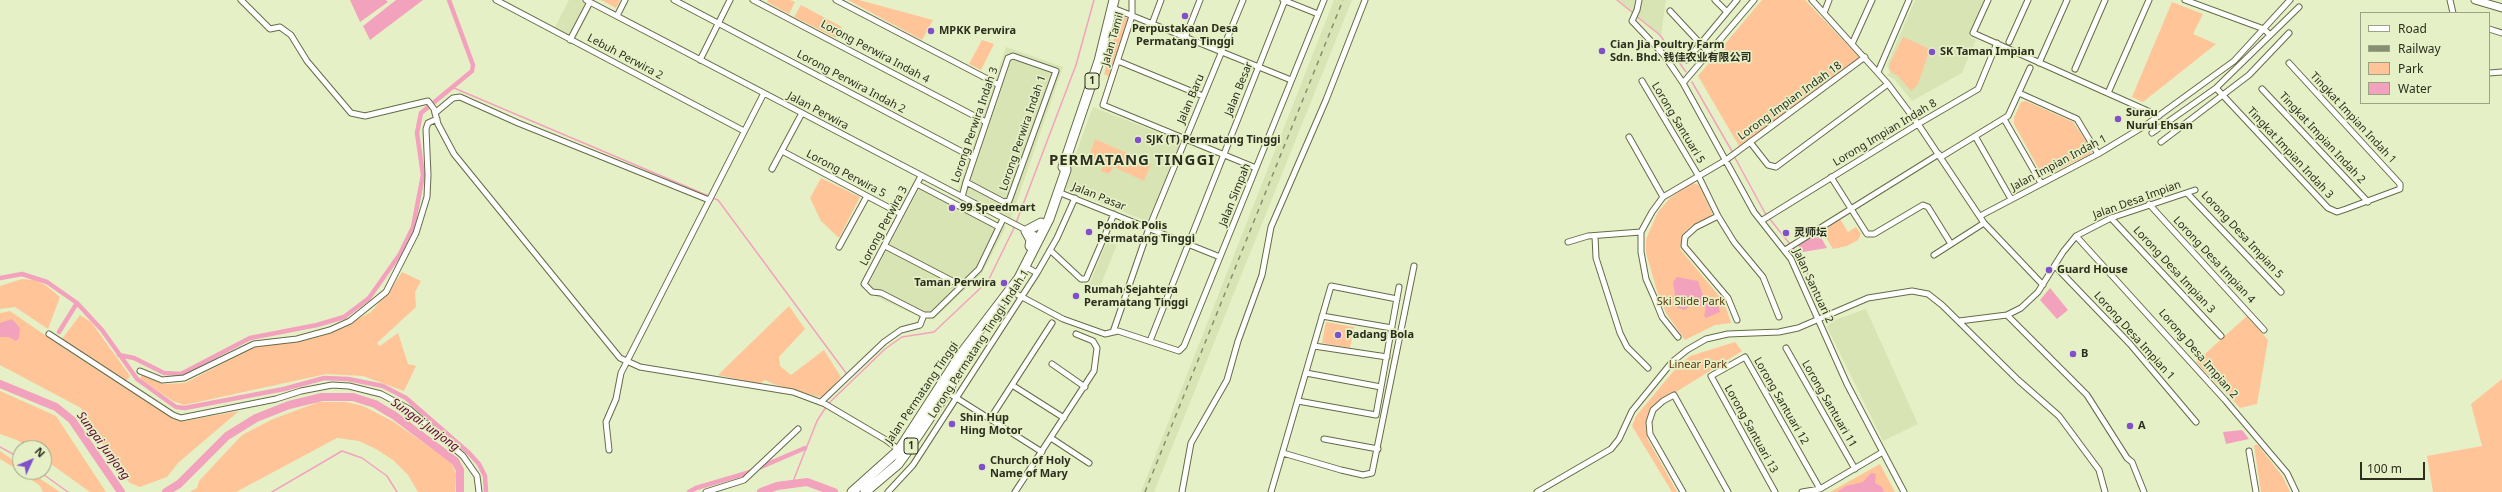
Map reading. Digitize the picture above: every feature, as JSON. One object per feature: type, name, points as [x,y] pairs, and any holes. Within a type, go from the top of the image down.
[{"type":"highway","name":"Jalan Permatang Tinggi","points":[[1010,287],[1030,246],[1038,237],[1041,223],[1065,162],[1099,61],[1114,4]]},
{"type":"highway","name":"Jalan Permatang Tinggi","points":[[852,492],[899,450],[961,354],[975,338],[1010,287],[1026,267],[1058,192],[1066,170],[1065,162]]},
{"type":"highway","points":[[1030,246],[1030,240],[1024,230],[1041,223]]},
{"type":"highway","name":"Jalan Permatang Tinggi","points":[[865,492],[898,464],[917,438],[947,392],[975,338]]},
{"type":"highway","points":[[936,393],[941,390],[947,392]]},
{"type":"street","points":[[241,0],[270,29],[280,27],[291,35],[307,61],[351,113],[365,116],[428,102],[435,111],[437,119],[454,154],[595,330],[620,358],[640,367],[793,392],[826,405],[886,440],[899,450]]},
{"type":"street","name":"Lebuh Perwira 2","points":[[496,0],[744,131]]},
{"type":"street","points":[[617,16],[625,0]]},
{"type":"street","name":"Lorong Perwira Indah 2","points":[[674,0],[974,158]]},
{"type":"street","points":[[700,60],[730,0]]},
{"type":"street","name":"Lorong Perwira Indah 4","points":[[754,0],[986,122]]},
{"type":"street","points":[[836,0],[999,85]]},
{"type":"street","name":"Jalan Tamil","points":[[1132,0],[1132,16],[1103,105],[1185,139]]},
{"type":"street","points":[[1152,24],[1161,0]]},
{"type":"street","points":[[1185,38],[1200,0]]},
{"type":"street","name":"Jalan Baru","points":[[1148,228],[1243,0]]},
{"type":"street","points":[[1284,0],[1318,14]]},
{"type":"street","name":"Jalan Besar","points":[[1150,341],[1284,0]]},
{"type":"street","name":"Jalan Simpah","points":[[1150,341],[1179,351],[1184,346],[1324,0]]},
{"type":"street","points":[[1182,492],[1190,443],[1227,380],[1238,341],[1253,304],[1262,275],[1271,228],[1326,100],[1365,0]]},
{"type":"street","name":"Jalan Santuari 2","points":[[1639,0],[1633,19],[1664,55],[1762,220],[1786,249],[1817,320],[1882,453],[1904,492]]},
{"type":"street","points":[[1715,0],[1727,12]]},
{"type":"street","points":[[1688,60],[1738,0]]},
{"type":"street","points":[[1682,83],[1754,0]]},
{"type":"street","points":[[1812,0],[1888,84],[1918,124],[1984,223],[2043,285]]},
{"type":"street","points":[[1824,13],[1829,0]]},
{"type":"street","points":[[1852,44],[1872,0]]},
{"type":"street","points":[[1878,72],[1909,0]]},
{"type":"street","points":[[1988,0],[1973,33],[2159,116]]},
{"type":"street","points":[[2009,42],[2028,0]]},
{"type":"street","points":[[2039,63],[2067,0]]},
{"type":"street","points":[[2075,69],[2105,0]]},
{"type":"street","points":[[2108,93],[2149,0]]},
{"type":"street","points":[[2185,0],[2264,29],[2270,35]]},
{"type":"street","name":"Jalan Impian Indah 1","points":[[1980,216],[2098,154],[2159,116],[2234,61],[2290,0]]},
{"type":"street","points":[[2450,0],[2453,12]]},
{"type":"street","points":[[2475,0],[2502,8]]},
{"type":"street","points":[[570,40],[588,1]]},
{"type":"street","name":"Jalan Perwira","points":[[588,1],[1038,237]]},
{"type":"street","points":[[1114,4],[1132,16],[1291,80]]},
{"type":"street","points":[[2152,133],[2216,88],[2299,7]]},
{"type":"street","points":[[1670,11],[1709,53]]},
{"type":"street","points":[[2490,29],[2502,33]]},
{"type":"street","points":[[2161,142],[2249,75],[2290,33]]},
{"type":"street","name":"Lorong Impian Indah 8","points":[[1762,220],[1978,89],[1997,43]]},
{"type":"street","name":"Lorong Perwira Indah 3","points":[[962,198],[1008,58],[1013,56],[1056,71]]},
{"type":"street","name":"Lorong Impian Indah 18","points":[[1663,197],[1698,175],[1726,160],[1864,58]]},
{"type":"street","points":[[1118,61],[1203,96]]},
{"type":"street","name":"Tingkat Impian Indah 1","points":[[2289,63],[2401,186]]},
{"type":"street","points":[[1786,249],[1850,208],[2004,119],[2008,116],[2030,68]]},
{"type":"street","name":"Lorong Perwira Indah 1","points":[[966,182],[1004,202],[1009,201],[1056,71]]},
{"type":"street","points":[[2490,73],[2502,72]]},
{"type":"street","name":"Lorong Santuari 5","points":[[1642,81],[1698,175],[1718,216],[1734,242],[1763,277],[1779,317]]},
{"type":"street","points":[[1750,142],[1768,165],[1776,167],[1888,84]]},
{"type":"street","name":"Tingkat Impian Indah 3","points":[[2216,88],[2328,208],[2337,212],[2386,196],[2400,189],[2401,186]]},
{"type":"street","name":"Tingkat Impian Indah 2","points":[[2262,89],[2368,202]]},
{"type":"street","points":[[609,450],[606,422],[616,399],[621,373],[764,93]]},
{"type":"street","points":[[2019,93],[2077,119],[2098,154]]},
{"type":"street","points":[[435,111],[453,98],[460,96],[518,123],[709,200]]},
{"type":"street","points":[[772,169],[802,113]]},
{"type":"street","points":[[140,371],[162,380],[184,378],[254,344],[297,339],[330,330],[350,322],[386,292],[416,233],[427,197],[428,175],[426,129],[428,123],[437,119]]},
{"type":"street","points":[[2004,119],[2041,183]]},
{"type":"street","points":[[1975,136],[2011,199]]},
{"type":"street","points":[[1629,137],[1663,197],[1641,232],[1641,252],[1646,279],[1662,316],[1678,337]]},
{"type":"street","points":[[1185,139],[1256,168]]},
{"type":"street","points":[[1721,150],[1719,164],[1732,170]]},
{"type":"street","name":"Lorong Perwira 5","points":[[782,151],[901,214]]},
{"type":"street","name":"Lorong Perwira 3","points":[[921,176],[864,284],[872,292],[880,293],[924,315]]},
{"type":"street","points":[[1831,177],[1867,234],[1874,234],[1923,204],[1928,207],[1951,244]]},
{"type":"street","points":[[917,184],[1000,227]]},
{"type":"street","name":"Jalan Desa Impian","points":[[2007,315],[2029,302],[2043,285],[2076,236],[2111,218],[2149,204],[2196,190]]},
{"type":"street","name":"Jalan Pasar","points":[[1058,192],[1220,257]]},
{"type":"street","name":"Lorong Desa Impian 5","points":[[2187,193],[2281,292]]},
{"type":"street","points":[[839,247],[866,196]]},
{"type":"street","name":"Lorong Permatang Tinggi Indah 1","points":[[888,492],[913,464],[926,445],[1037,274],[1074,198]]},
{"type":"street","name":"Lorong Desa Impian 4","points":[[2149,204],[2264,330]]},
{"type":"street","points":[[1050,250],[1081,279],[1086,279],[1114,214]]},
{"type":"street","points":[[1718,216],[1696,227],[1685,237],[1684,246],[1728,298],[1737,320]]},
{"type":"street","name":"Lorong Desa Impian 3","points":[[2111,218],[2221,336]]},
{"type":"street","points":[[826,405],[884,342],[901,330],[920,325],[924,315],[930,316],[936,312],[979,269],[1003,219]]},
{"type":"street","points":[[1934,255],[1984,223]]},
{"type":"street","points":[[1113,332],[1148,228]]},
{"type":"street","points":[[1568,242],[1595,236],[1641,232]]},
{"type":"street","points":[[1595,236],[1596,258],[1620,333],[1627,347],[1648,368]]},
{"type":"street","name":"Lorong Desa Impian 2","points":[[2076,236],[2225,400],[2287,473],[2296,492]]},
{"type":"street","points":[[884,246],[962,286]]},
{"type":"street","points":[[1283,453],[1341,470],[1368,475],[1372,473],[1414,266]]},
{"type":"street","name":"Lorong Desa Impian 1","points":[[2055,266],[2130,344],[2196,422]]},
{"type":"street","points":[[1026,267],[1037,274]]},
{"type":"street","points":[[1271,492],[1331,286],[1397,299]]},
{"type":"street","points":[[1010,287],[1022,297],[1063,318],[1105,334],[1118,331],[1150,341]]},
{"type":"street","points":[[1298,401],[1376,415],[1399,287]]},
{"type":"street","points":[[1537,492],[1611,449],[1624,429],[1632,411],[1672,362],[1687,350],[1706,339],[1728,334],[1779,332],[1798,328],[1868,298],[1912,291],[1928,294],[1959,321],[2013,375],[2059,416],[2099,470],[2105,492]]},
{"type":"street","points":[[1959,321],[2007,315],[2087,395],[2127,458],[2132,462],[2144,492]]},
{"type":"street","points":[[1322,316],[1392,328]]},
{"type":"street","points":[[990,419],[1052,323]]},
{"type":"street","points":[[50,334],[173,415],[181,418],[276,399],[301,391],[332,385],[354,387],[381,394],[409,409],[463,456],[477,476],[479,492]]},
{"type":"street","points":[[1015,492],[1094,371],[1097,348],[1093,341],[1076,334]]},
{"type":"street","points":[[1314,346],[1387,357]]},
{"type":"street","name":"Lorong Santuari 11","points":[[1786,348],[1855,469]]},
{"type":"street","name":"Lorong Santuari 12","points":[[1711,376],[1745,357],[1820,489]]},
{"type":"street","points":[[1052,364],[1085,386]]},
{"type":"street","points":[[1306,373],[1381,387]]},
{"type":"street","name":"Lorong Santuari 13","points":[[1711,376],[1774,492]]},
{"type":"street","points":[[1012,385],[1064,418]]},
{"type":"street","points":[[947,392],[1042,452]]},
{"type":"street","points":[[1683,492],[1650,434],[1649,422],[1653,410],[1663,401],[1674,395],[1728,492]]},
{"type":"street","points":[[706,492],[744,480],[770,458],[798,429]]},
{"type":"street","points":[[917,438],[926,445]]},
{"type":"street","points":[[1051,438],[1089,463]]},
{"type":"street","points":[[1324,439],[1378,449]]},
{"type":"street","points":[[2249,451],[2256,492]]},
{"type":"street","points":[[1802,492],[1820,489],[1882,453]]},
{"type":"shaded area","points":[[569,0],[580,0],[592,7],[575,40],[554,29]]},
{"type":"shaded area","points":[[1334,0],[1352,0],[1154,492],[1141,492]]},
{"type":"shaded area","points":[[1619,0],[1666,0],[1661,36],[1624,5]]},
{"type":"shaded area","name":"SK Taman Impian","points":[[1915,0],[1985,0],[1969,36],[1976,40],[1962,73],[1912,101],[1894,79],[1887,75],[1890,73],[1887,65]]},
{"type":"shaded area","points":[[1006,47],[1063,67],[1011,218],[958,190]]},
{"type":"shaded area","points":[[1093,107],[1182,142],[1149,222],[1063,188]]},
{"type":"shaded area","points":[[922,183],[1006,227],[982,273],[934,319],[920,317],[879,298],[866,289]]},
{"type":"shaded area","points":[[1107,241],[1117,245],[1099,289],[1089,285]]},
{"type":"shaded area","points":[[1866,309],[1918,424],[1883,441],[1827,327],[1831,321]]},
{"type":"green space","points":[[601,0],[620,0],[616,8]]},
{"type":"green space","points":[[768,0],[790,0],[795,2],[789,14],[767,2]]},
{"type":"green space","points":[[848,0],[859,0],[933,20],[922,40]]},
{"type":"green space","points":[[1762,0],[1805,0],[1860,58],[1739,146],[1698,76]]},
{"type":"green space","points":[[2172,2],[2203,14],[2193,34],[2216,44],[2143,102],[2132,97]]},
{"type":"green space","points":[[801,5],[842,27],[836,38],[794,17]]},
{"type":"green space","points":[[1120,16],[1129,19],[1111,78],[1104,74]]},
{"type":"green space","points":[[1903,37],[1930,49],[1918,84],[1911,91],[1898,76],[1891,72],[1889,65]]},
{"type":"green space","points":[[982,40],[994,44],[981,70],[969,64]]},
{"type":"green space","points":[[2026,101],[2073,122],[2092,150],[2090,154],[2047,175],[2041,173],[2014,124],[2014,118],[2021,102]]},
{"type":"green space","points":[[1095,139],[1151,164],[1144,181],[1114,167],[1109,174],[1101,171],[1105,163],[1090,157]]},
{"type":"green space","points":[[821,178],[860,197],[839,238],[821,221],[810,198]]},
{"type":"green space","name":"Ski Slide Park","points":[[1692,183],[1699,185],[1712,213],[1711,216],[1691,226],[1683,234],[1680,249],[1724,302],[1731,323],[1715,325],[1685,340],[1666,313],[1657,291],[1646,253],[1646,239],[1658,212],[1670,198]]},
{"type":"green space","points":[[1840,219],[1848,232],[1856,227],[1861,234],[1858,240],[1847,246],[1833,249],[1822,231]]},
{"type":"green space","points":[[402,272],[421,281],[415,292],[416,307],[377,343],[380,346],[398,333],[408,364],[416,366],[404,391],[363,376],[326,374],[184,405],[173,401],[140,379],[142,375],[163,384],[185,383],[256,346],[299,342],[332,333],[371,312],[391,289]]},
{"type":"green space","points":[[22,279],[34,280],[45,285],[60,297],[48,329],[15,307],[0,309],[0,286]]},
{"type":"green space","points":[[789,306],[805,329],[779,357],[780,366],[791,375],[824,350],[841,377],[823,398],[773,384],[765,380],[759,384],[718,375]]},
{"type":"green space","points":[[10,311],[65,349],[176,419],[184,421],[239,411],[178,463],[167,477],[140,487],[130,483],[118,470],[81,408],[0,365],[0,313]]},
{"type":"green space","points":[[80,315],[91,322],[130,376],[126,381],[62,339]]},
{"type":"green space","points":[[2247,316],[2268,340],[2257,404],[2240,408],[2196,362]]},
{"type":"green space","name":"Padang Bola","points":[[1326,322],[1354,327],[1350,348],[1322,343]]},
{"type":"green space","name":"Linear Park","points":[[1735,342],[1742,351],[1655,405],[1646,423],[1647,438],[1677,492],[1672,492],[1632,426],[1636,416],[1677,367],[1690,356]]},
{"type":"green space","points":[[2502,379],[2502,492],[2433,492],[2427,456],[2482,446],[2471,404]]},
{"type":"green space","points":[[0,391],[56,416],[106,492],[90,492],[52,465],[52,440],[17,440],[0,434]]},
{"type":"green space","points":[[319,402],[346,402],[363,406],[394,422],[451,462],[456,474],[455,492],[418,492],[408,475],[393,460],[376,449],[359,441],[337,438],[236,492],[190,492],[197,488],[199,481],[242,435],[273,419]]},
{"type":"green space","points":[[2254,445],[2258,445],[2283,477],[2290,492],[2261,492]]},
{"type":"green space","points":[[0,451],[12,459],[12,466],[0,459]]},
{"type":"green space","points":[[1880,464],[1895,492],[1830,492]]},
{"type":"green space","points":[[32,480],[42,480],[60,492],[43,492],[40,486]]},
{"type":"water","points":[[350,0],[386,0],[388,2],[360,22]]},
{"type":"water","points":[[396,0],[423,0],[370,40],[363,26]]},
{"type":"water","points":[[1818,232],[1827,248],[1803,252],[1798,245]]},
{"type":"water","points":[[1677,277],[1698,281],[1704,298],[1718,304],[1720,312],[1706,318],[1704,316],[1706,308],[1702,306],[1692,304],[1685,310],[1677,308],[1673,282]]},
{"type":"water","points":[[2050,288],[2068,310],[2057,319],[2040,300]]},
{"type":"water","points":[[12,319],[20,328],[19,338],[16,341],[9,337],[0,337],[0,323]]},
{"type":"water","points":[[2242,430],[2249,439],[2226,444],[2223,432]]},
{"type":"water","points":[[1871,473],[1876,474],[1875,483],[1882,487],[1884,492],[1837,492],[1846,486],[1863,482]]},
{"type":"waterway","points":[[119,355],[134,358],[164,373],[181,374],[250,338],[317,325],[344,317],[369,298],[400,254],[413,227],[423,175],[417,133],[421,113],[472,71],[473,65],[449,0]]},
{"type":"waterway","points":[[1016,223],[1076,65],[1094,0]]},
{"type":"waterway","points":[[1617,0],[1633,13]]},
{"type":"waterway","points":[[1636,16],[1660,35],[1686,72]]},
{"type":"waterway","points":[[1692,82],[1733,153]]},
{"type":"waterway","points":[[454,88],[718,200],[846,373]]},
{"type":"waterway","points":[[1734,156],[1765,213],[1802,259],[1821,308]]},
{"type":"waterway","points":[[828,404],[885,349],[902,337],[934,332],[988,281],[1015,226]]},
{"type":"waterway","points":[[0,278],[22,274],[47,282],[77,303],[102,330],[137,379],[176,407],[185,408],[284,389],[324,378],[348,379],[383,386],[406,398],[469,453],[479,464],[485,476],[486,492]]},
{"type":"waterway","points":[[59,332],[77,303]]},
{"type":"waterway","name":"Sungai Junjong","points":[[0,384],[56,407],[72,420],[121,492]]},
{"type":"waterway","name":"Sungai Junjong","points":[[166,492],[179,484],[227,436],[256,418],[289,405],[322,397],[353,397],[375,404],[395,416],[455,461],[460,470],[460,492]]},
{"type":"waterway","points":[[792,484],[817,421],[826,407]]},
{"type":"waterway","points":[[0,447],[12,454]]},
{"type":"waterway","points":[[689,492],[696,488],[747,473],[805,448]]},
{"type":"waterway","points":[[272,492],[342,451],[362,458],[387,476],[397,492]]},
{"type":"waterway","points":[[51,480],[68,492]]},
{"type":"waterway","name":"Sungai Junjong","points":[[761,492],[777,486],[807,482],[834,492]]},
{"type":"railway","points":[[1145,492],[1343,0]]},
{"type":"place","name":"Perpustakaan Desa Permatang Tinggi","points":[[1185,16]]},
{"type":"place","name":"MPKK Perwira","points":[[931,31]]},
{"type":"place","name":"Cian Jia Poultry Farm Sdn. Bhd. 钱佳农业有限公司","points":[[1602,51]]},
{"type":"place","name":"SK Taman Impian","points":[[1932,52]]},
{"type":"place","name":"Surau Nurul Ehsan","points":[[2118,119]]},
{"type":"place","name":"SJK (T) Permatang Tinggi","points":[[1138,140]]},
{"type":"place","name":"99 Speedmart","points":[[952,208]]},
{"type":"place","name":"Pondok Polis Permatang Tinggi","points":[[1089,232]]},
{"type":"place","name":"灵师坛","points":[[1786,233]]},
{"type":"place","name":"Guard House","points":[[2049,270]]},
{"type":"place","name":"Taman Perwira","points":[[1004,283]]},
{"type":"place","name":"Rumah Sejahtera Peramatang Tinggi","points":[[1076,296]]},
{"type":"place","name":"Padang Bola","points":[[1338,335]]},
{"type":"place","name":"B","points":[[2073,354]]},
{"type":"place","name":"Shin Hup Hing Motor","points":[[952,424]]},
{"type":"place","name":"A","points":[[2130,426]]},
{"type":"place","name":"Church of Holy Name of Mary","points":[[982,467]]},
{"type":"district","name":"PERMATANG TINGGI","points":[[1132,161]]}]
